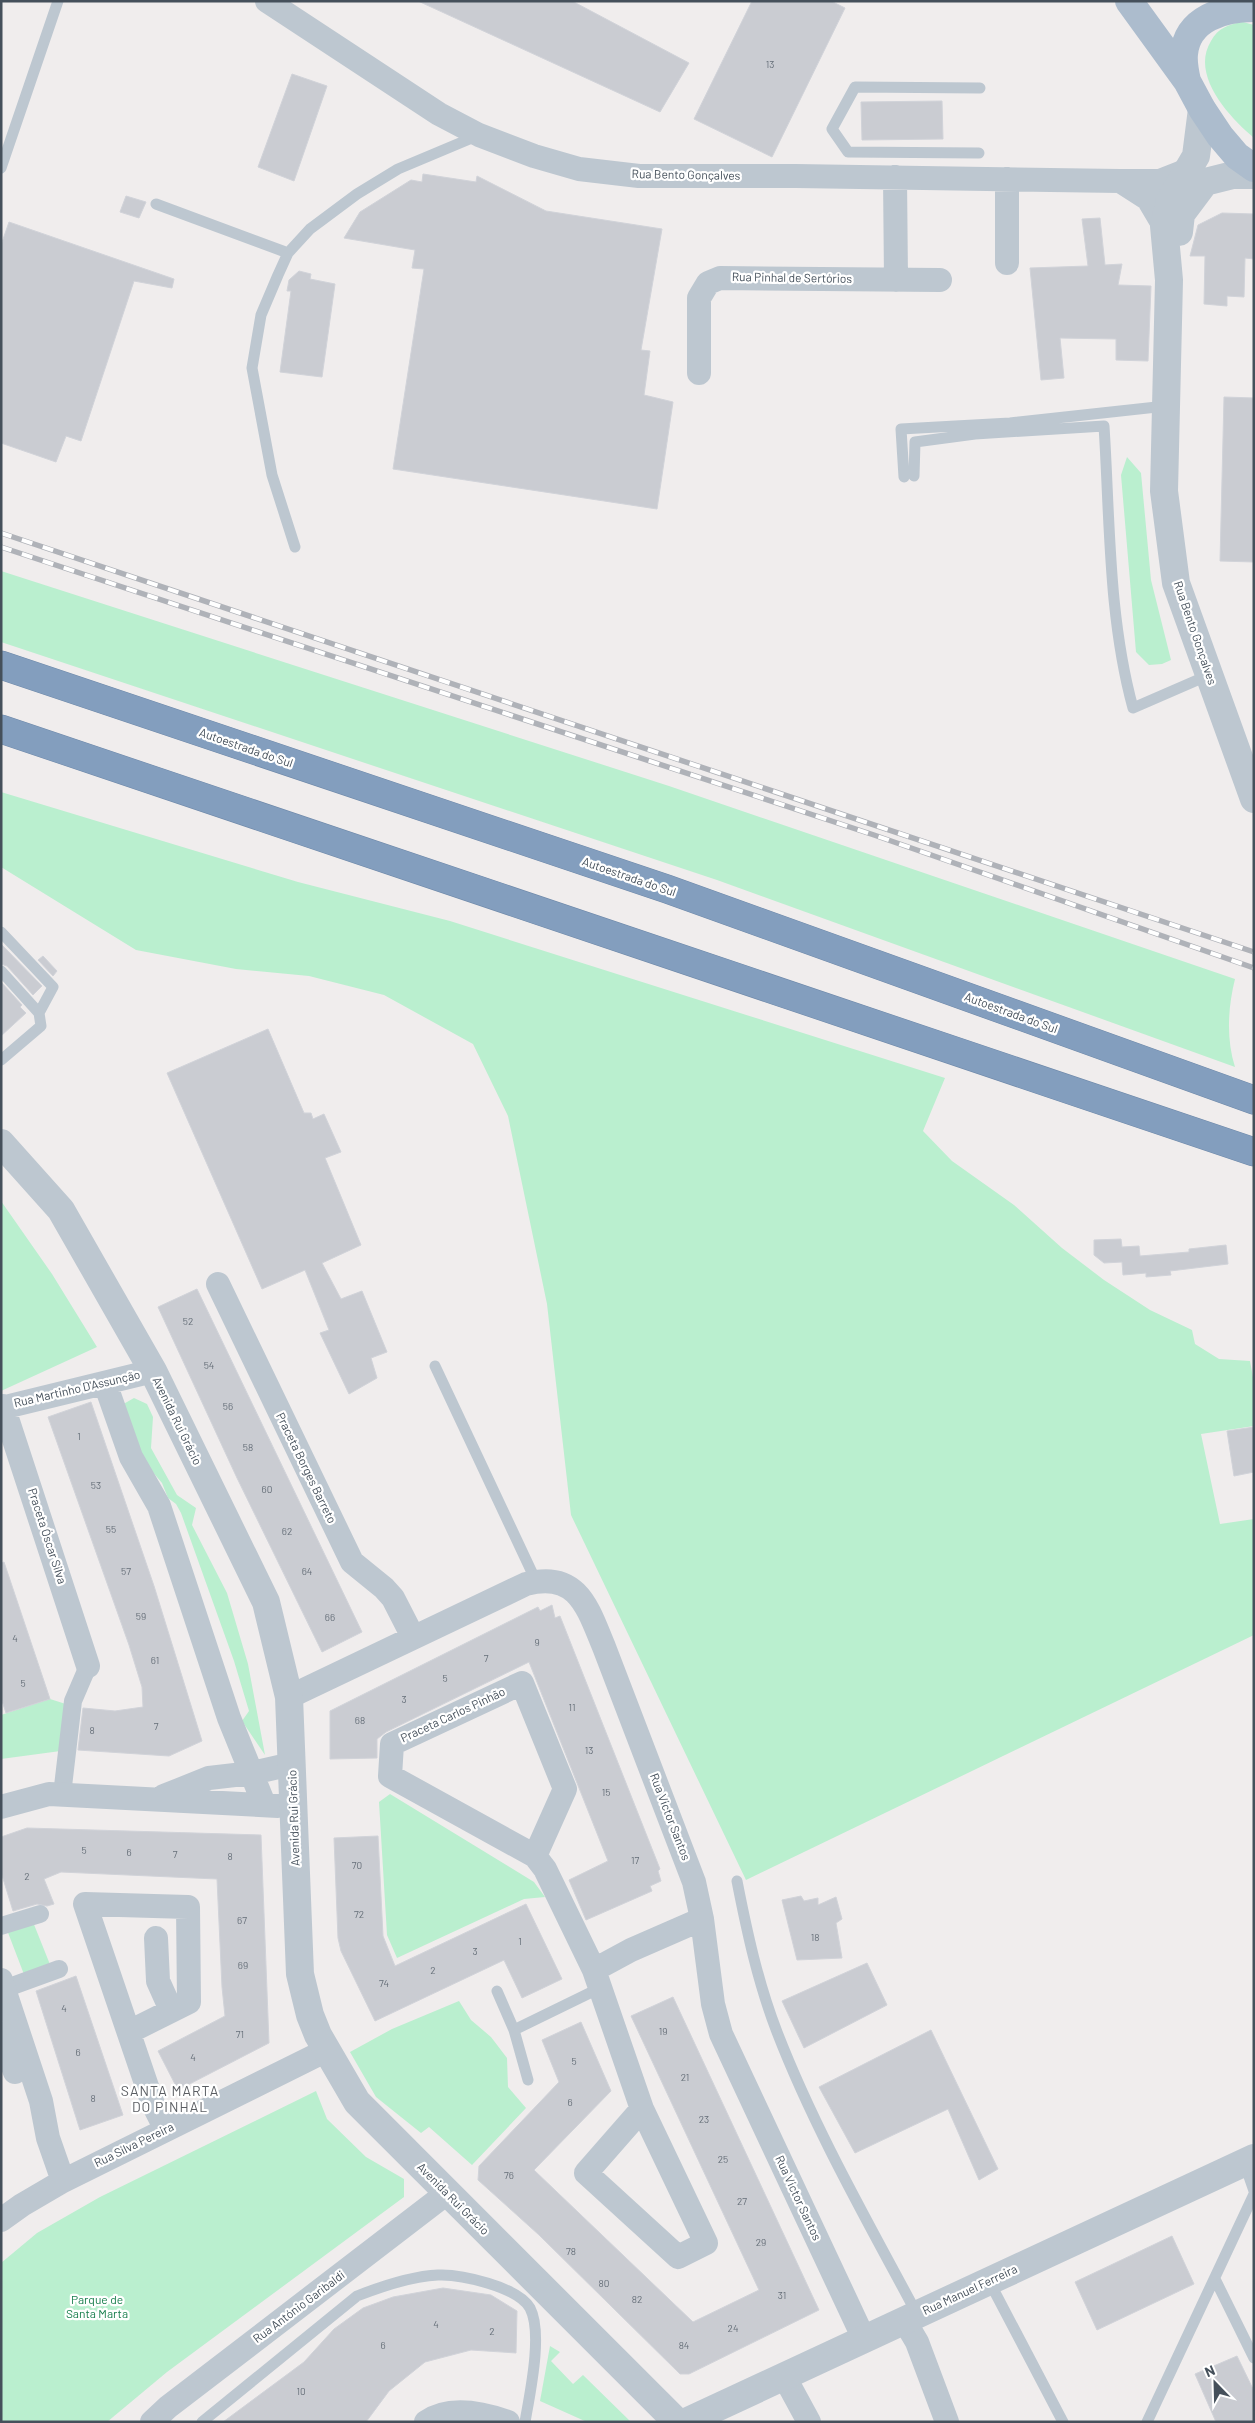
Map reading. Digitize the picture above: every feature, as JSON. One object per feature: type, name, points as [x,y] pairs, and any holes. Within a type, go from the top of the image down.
[{"type":"highway","name":"Autoestrada do Sul","points":[[1,665],[667,890],[1245,1097]]},
{"type":"highway","points":[[1,729],[1245,1149]]},
{"type":"main road","points":[[1128,1],[1187,81],[1202,109],[1220,136],[1237,156],[1254,168]]},
{"type":"main road","points":[[1187,81],[1184,53],[1189,35],[1201,22],[1219,12],[1248,6]]},
{"type":"street","name":"Rua Bento Gonçalves","points":[[267,1],[439,114],[479,135],[534,156],[579,168],[639,176],[895,177],[1120,181],[1160,181],[1188,170]]},
{"type":"street","points":[[1169,280],[1164,226],[1170,200],[1196,156],[1202,109]]},
{"type":"street","points":[[1169,280],[1181,214],[1205,182],[1233,175],[1254,175]]},
{"type":"street","points":[[895,177],[896,280]]},
{"type":"street","points":[[1007,179],[1007,263]]},
{"type":"street","points":[[1120,181],[1148,200],[1164,226]]},
{"type":"street","name":"Rua Pinhal de Sertórios","points":[[699,373],[699,298],[708,283],[730,277],[940,280]]},
{"type":"street","name":"Rua Bento Gonçalves","points":[[1169,280],[1164,491],[1176,583],[1254,799]]},
{"type":"street","name":"Avenida Rui Grácio","points":[[1,1143],[61,1210],[153,1371],[266,1602],[289,1698],[300,1974],[310,2015],[325,2051],[356,2102],[677,2422]]},
{"type":"street","name":"Praceta Borges Barreto","points":[[218,1284],[352,1562],[384,1588],[393,1598],[413,1637]]},
{"type":"street","name":"Rua Martinho D'Assunção","points":[[2,1407],[153,1371]]},
{"type":"street","points":[[105,1383],[131,1457],[159,1506],[202,1641],[264,1804]]},
{"type":"street","name":"Praceta Óscar Silva","points":[[2,1407],[88,1666]]},
{"type":"street","points":[[289,1698],[507,1592],[536,1581]]},
{"type":"street","name":"Rua Victor Santos","points":[[536,1581],[552,1582],[568,1588],[585,1603],[688,1864],[702,1919],[713,2004],[721,2034],[864,2339]]},
{"type":"street","points":[[62,1794],[73,1701],[88,1666]]},
{"type":"street","name":"Praceta Carlos Pinhão","points":[[534,1856],[565,1789],[522,1683],[392,1744],[390,1776],[534,1856],[545,1868],[597,1979],[642,2109],[706,2243],[678,2257],[586,2173],[642,2109]]},
{"type":"street","points":[[158,1799],[248,1764],[292,1764]]},
{"type":"street","points":[[1,1807],[50,1794],[62,1794],[264,1804],[294,1808]]},
{"type":"street","points":[[129,2032],[189,2002],[188,1907],[85,1904],[153,2104],[166,2130]]},
{"type":"street","points":[[1,1926],[40,1914]]},
{"type":"street","points":[[597,1979],[631,1950],[702,1919]]},
{"type":"street","points":[[156,1938],[158,1981],[171,2010]]},
{"type":"street","points":[[59,1970],[3,1984],[41,2101],[48,2138],[63,2181]]},
{"type":"street","points":[[1,2034],[29,2107],[48,2138]]},
{"type":"street","name":"Rua Silva Pereira","points":[[1,2220],[22,2204],[63,2181],[325,2051]]},
{"type":"street","name":"Rua Manuel Ferreira","points":[[686,2422],[1249,2160]]},
{"type":"street","name":"Rua António Garibaldi","points":[[152,2422],[168,2407],[447,2193]]},
{"type":"street","points":[[911,2317],[916,2342],[947,2422]]},
{"type":"street","points":[[784,2376],[809,2422]]},
{"type":"street","points":[[426,2422],[452,2412],[486,2414],[508,2422]]},
{"type":"lane","points":[[1,168],[58,1]]},
{"type":"lane","points":[[979,153],[848,152],[832,129],[854,87],[980,88]]},
{"type":"lane","points":[[295,547],[272,475],[252,368],[261,315],[288,254],[310,229],[357,194],[398,169],[479,135]]},
{"type":"lane","points":[[156,204],[288,254]]},
{"type":"lane","points":[[1166,406],[1010,423],[901,429],[909,477],[915,442],[975,434],[1104,426],[1114,588],[1122,669],[1133,708],[1209,675]]},
{"type":"lane","points":[[1,932],[52,987],[39,1013]]},
{"type":"lane","points":[[1,971],[39,1013],[41,1026],[1,1060]]},
{"type":"lane","points":[[435,1366],[536,1581]]},
{"type":"lane","points":[[737,1881],[748,1938],[776,2031],[911,2317]]},
{"type":"lane","points":[[514,2030],[597,1979]]},
{"type":"lane","points":[[497,1990],[514,2030],[528,2080]]},
{"type":"lane","points":[[1147,2422],[1254,2193],[1249,2160]]},
{"type":"lane","points":[[202,2422],[357,2296],[378,2288],[439,2275],[490,2282],[512,2292],[529,2307],[535,2327],[534,2364],[525,2422]]},
{"type":"lane","points":[[1215,2279],[1254,2358]]},
{"type":"lane","points":[[989,2281],[1063,2422]]},
{"type":"green space","points":[[1243,22],[1254,25],[1254,138],[1224,107],[1215,94],[1205,68],[1206,54],[1211,41],[1217,33],[1224,27]]},
{"type":"green space","points":[[1127,457],[1141,473],[1151,580],[1171,660],[1162,664],[1149,665],[1136,652],[1121,475]]},
{"type":"green space","points":[[1,571],[669,786],[1235,979],[1231,1001],[1229,1034],[1235,1067],[717,880],[1,642]]},
{"type":"green space","points":[[1,792],[298,882],[450,921],[945,1078],[923,1131],[952,1161],[1014,1205],[1062,1248],[1104,1280],[1150,1310],[1192,1330],[1195,1344],[1219,1359],[1250,1361],[1254,1383],[1254,1426],[1201,1434],[1220,1524],[1254,1519],[1254,1635],[746,1880],[571,1515],[547,1304],[508,1116],[473,1044],[384,995],[309,976],[236,969],[136,950],[1,867]]},
{"type":"green space","points":[[1,1201],[52,1274],[97,1347],[1,1391]]},
{"type":"green space","points":[[134,1398],[147,1404],[153,1417],[151,1448],[177,1495],[196,1508],[192,1525],[227,1593],[248,1664],[265,1755],[242,1721],[249,1711],[234,1661],[181,1513],[176,1504],[168,1498],[162,1483],[135,1451],[120,1406]]},
{"type":"green space","points":[[50,1699],[72,1706],[68,1750],[1,1759],[1,1715]]},
{"type":"green space","points":[[390,1794],[534,1882],[545,1897],[524,1899],[397,1958],[387,1935],[379,1802]]},
{"type":"green space","points":[[33,1922],[51,1967],[25,1977],[7,1930]]},
{"type":"green space","points":[[459,2001],[471,2020],[491,2037],[507,2058],[508,2087],[526,2108],[472,2165],[429,2127],[421,2133],[376,2097],[350,2052],[392,2029]]},
{"type":"green space","name":"Parque de Santa Marta","points":[[316,2091],[327,2119],[366,2157],[404,2179],[404,2197],[167,2372],[107,2422],[1,2422],[1,2263],[37,2233],[100,2197]]},
{"type":"green space","points":[[550,2346],[560,2352],[551,2361],[573,2384],[583,2375],[631,2422],[587,2422],[540,2401]]},
{"type":"building","points":[[418,1],[572,1],[689,63],[660,112]]},
{"type":"building","points":[[752,1],[831,1],[845,8],[772,157],[694,119]]},
{"type":"building","points":[[292,74],[327,86],[294,181],[258,167]]},
{"type":"building","points":[[942,101],[943,139],[862,140],[861,102]]},
{"type":"building","points":[[423,174],[476,182],[477,176],[546,211],[662,229],[641,350],[650,351],[644,395],[673,402],[657,509],[393,469],[424,269],[412,268],[415,250],[344,238],[360,212],[411,180],[422,182]]},
{"type":"building","points":[[126,196],[146,202],[139,218],[120,212]]},
{"type":"building","points":[[1222,213],[1254,214],[1254,259],[1245,258],[1244,297],[1227,296],[1227,306],[1204,304],[1205,256],[1190,256],[1198,225]]},
{"type":"building","points":[[1100,218],[1105,265],[1122,264],[1118,285],[1151,286],[1148,361],[1116,360],[1116,339],[1060,338],[1064,378],[1041,380],[1030,268],[1088,266],[1082,219]]},
{"type":"building","points":[[9,222],[174,279],[172,288],[134,281],[81,441],[66,436],[56,462],[1,443],[1,245]]},
{"type":"building","points":[[299,271],[311,274],[310,279],[335,284],[322,377],[280,372],[291,291],[287,291],[289,280]]},
{"type":"building","points":[[1224,397],[1254,398],[1254,562],[1220,561]]},
{"type":"building","points":[[1,944],[42,986],[33,995],[7,966],[1,964]]},
{"type":"building","points":[[43,956],[57,971],[53,976],[38,960]]},
{"type":"building","points":[[1,982],[22,1005],[20,1007],[26,1013],[1,1036]]},
{"type":"building","points":[[268,1029],[304,1113],[311,1113],[313,1119],[324,1114],[341,1152],[325,1158],[361,1245],[322,1263],[341,1299],[362,1291],[387,1352],[371,1358],[377,1378],[349,1394],[320,1333],[329,1330],[305,1270],[262,1289],[167,1073]]},
{"type":"building","points":[[1121,1239],[1122,1247],[1139,1246],[1140,1256],[1189,1252],[1189,1249],[1226,1245],[1228,1264],[1170,1271],[1171,1275],[1146,1277],[1146,1273],[1123,1275],[1122,1262],[1104,1263],[1094,1255],[1094,1240]]},
{"type":"building","points":[[197,1289],[362,1632],[322,1652],[237,1478],[158,1307]]},
{"type":"building","points":[[91,1402],[154,1586],[202,1741],[169,1756],[78,1750],[83,1708],[115,1711],[143,1707],[142,1687],[129,1645],[48,1417]]},
{"type":"building","points":[[1254,1427],[1254,1472],[1234,1476],[1227,1431]]},
{"type":"building","points":[[4,1562],[50,1699],[6,1713],[1,1698],[1,1563]]},
{"type":"building","points":[[552,1605],[555,1618],[560,1616],[660,1869],[658,1871],[661,1881],[650,1886],[652,1891],[586,1920],[569,1880],[608,1861],[529,1662],[386,1732],[377,1739],[377,1758],[330,1759],[330,1711],[538,1607],[540,1611]]},
{"type":"building","points":[[27,1828],[261,1835],[269,2043],[178,2090],[158,2051],[225,2016],[217,1879],[61,1872],[44,1879],[54,1904],[47,1906],[37,1904],[13,1911],[1,1872],[1,1837]]},
{"type":"building","points":[[378,1836],[383,1936],[395,1966],[526,1904],[562,1979],[522,1998],[504,1960],[375,2021],[341,1951],[338,1938],[334,1838]]},
{"type":"building","points":[[801,1896],[804,1901],[818,1898],[818,1905],[836,1897],[842,1919],[836,1923],[842,1958],[797,1960],[782,1900]]},
{"type":"building","points":[[867,1963],[887,2005],[804,2048],[782,2001]]},
{"type":"building","points":[[76,1976],[123,2115],[80,2130],[36,1991]]},
{"type":"building","points":[[673,1997],[819,2310],[689,2374],[680,2374],[539,2235],[478,2180],[479,2166],[559,2082],[542,2040],[581,2022],[611,2091],[534,2170],[693,2322],[759,2290],[631,2016]]},
{"type":"building","points":[[931,2030],[998,2169],[979,2180],[948,2109],[855,2153],[819,2087]]},
{"type":"building","points":[[1172,2236],[1194,2284],[1097,2330],[1075,2282]]},
{"type":"building","points":[[443,2288],[491,2295],[517,2311],[516,2353],[471,2350],[425,2362],[389,2391],[366,2422],[223,2422],[304,2362],[334,2329],[363,2308],[393,2297]]},
{"type":"building","points":[[1237,2356],[1254,2391],[1254,2422],[1216,2422],[1195,2374]]},
{"type":"railway","points":[[1,533],[1254,952]]},
{"type":"railway","points":[[1,547],[874,835],[1254,968]]},
{"type":"district","name":"SANTA MARTA DO PINHAL","points":[[170,2100]]}]
